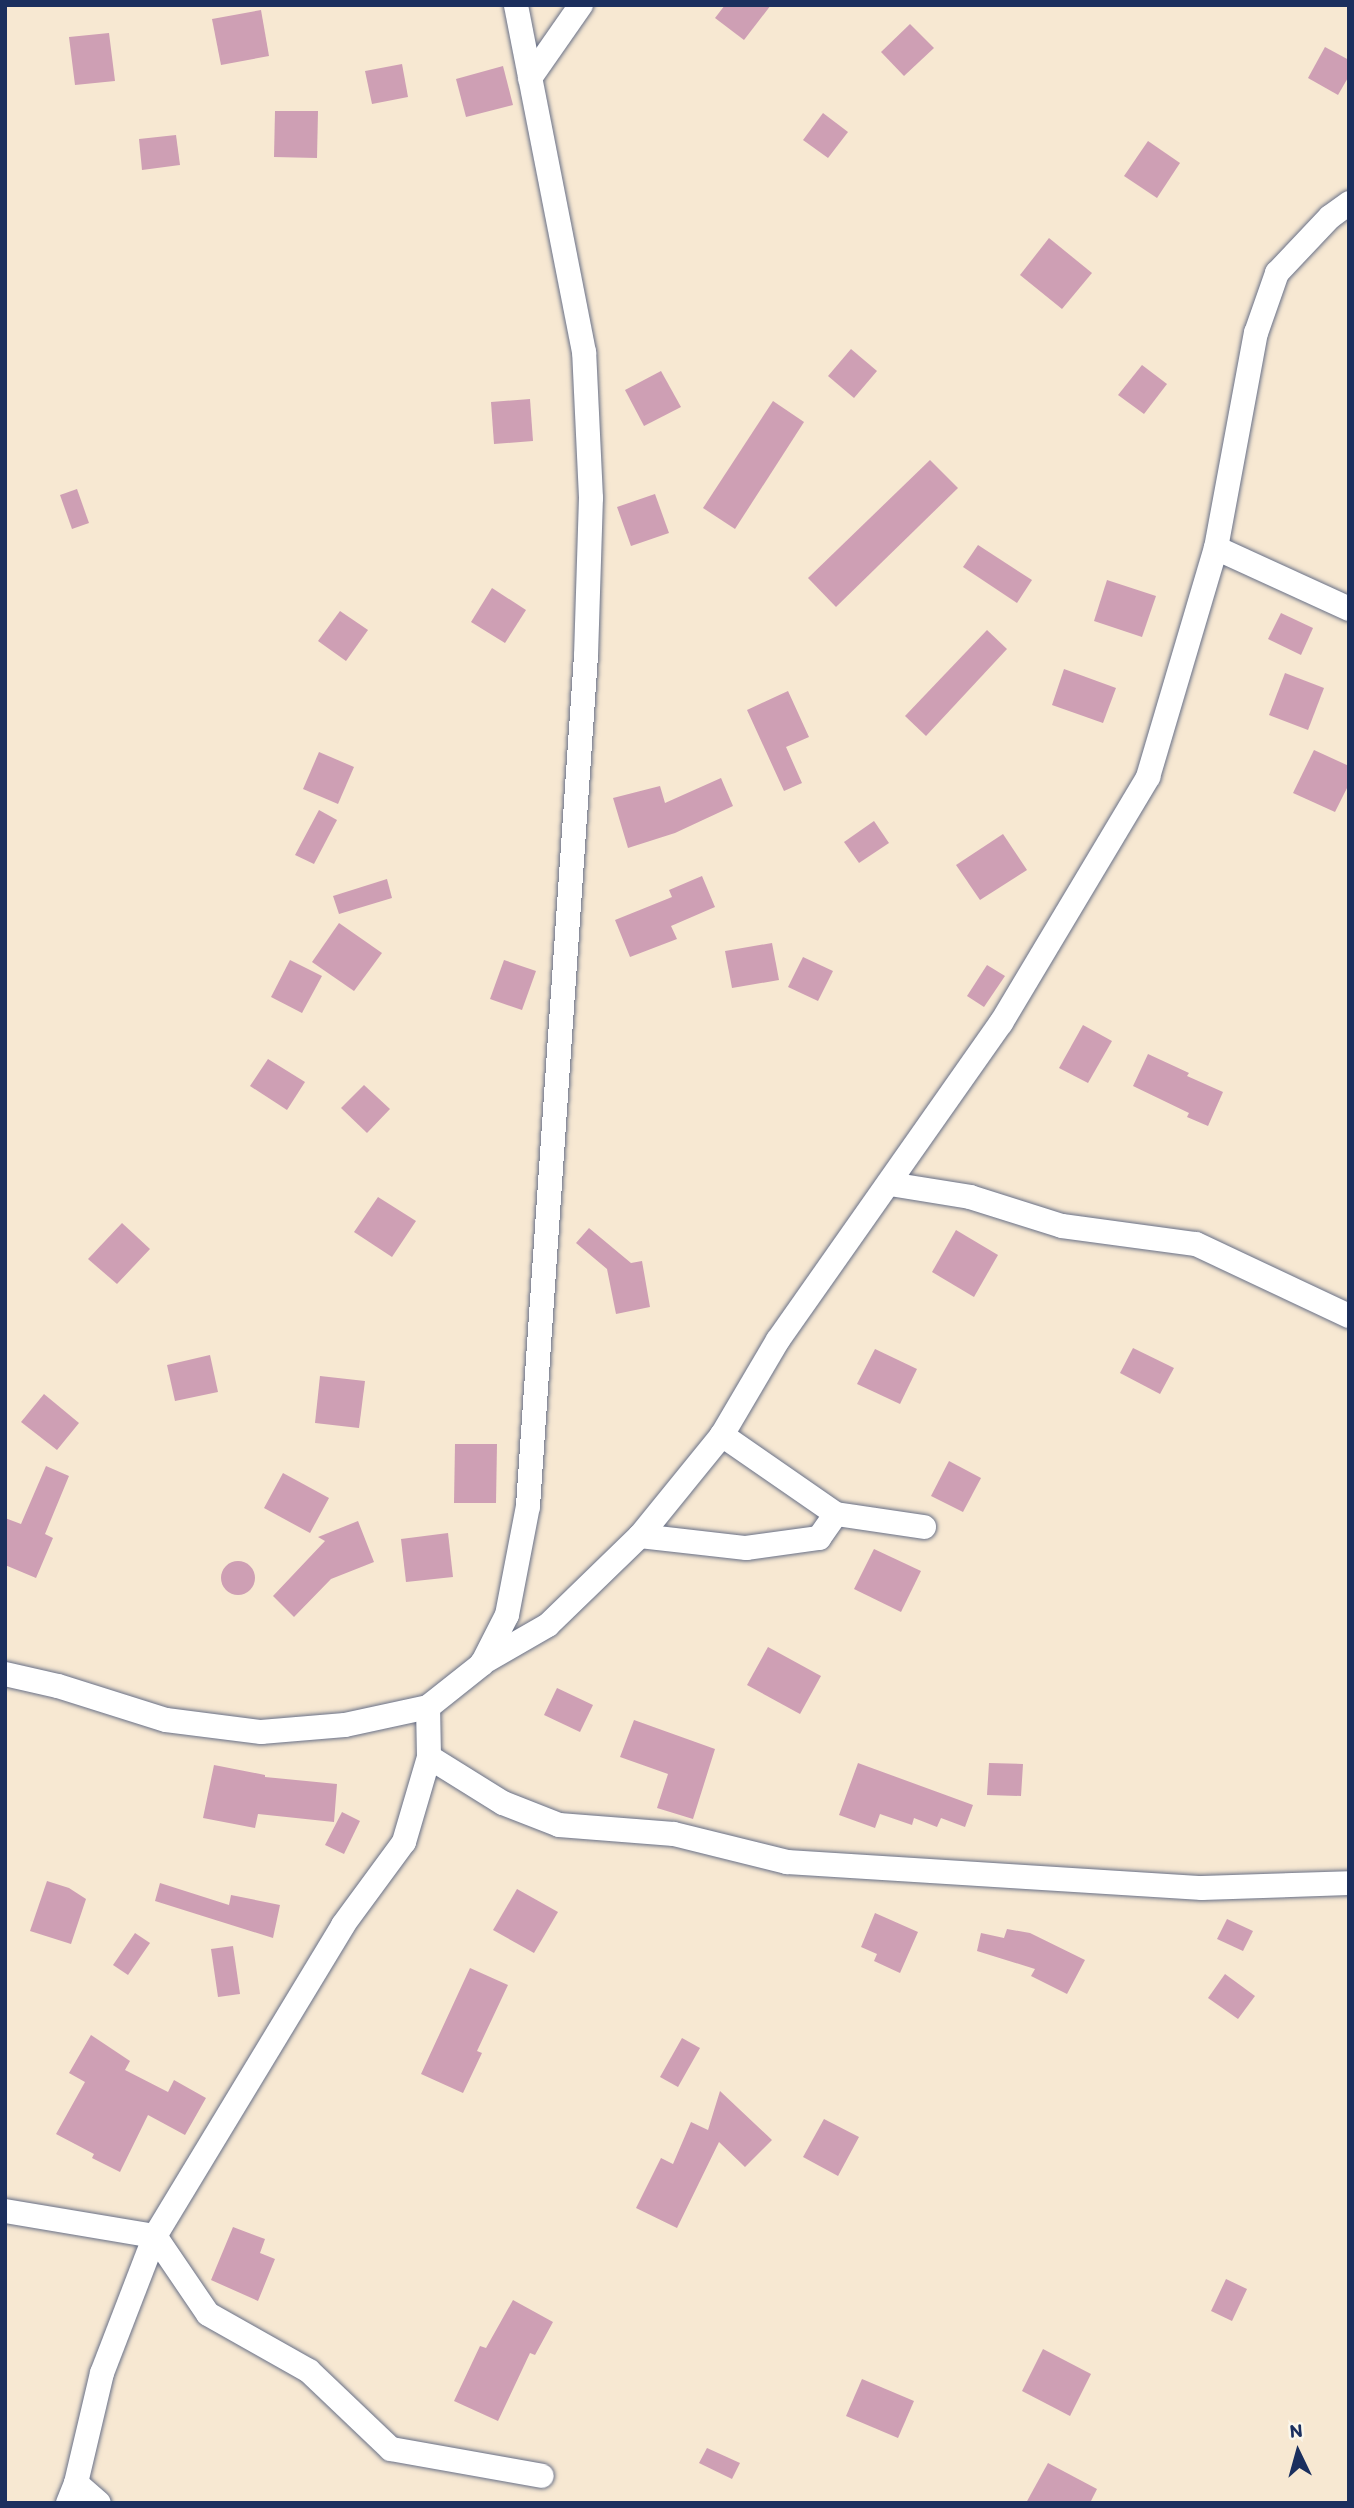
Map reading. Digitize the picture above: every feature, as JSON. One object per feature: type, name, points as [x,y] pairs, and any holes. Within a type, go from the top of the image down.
[{"type":"street","points":[[482,1664],[506,1615],[528,1506],[586,656],[591,498],[584,352],[516,5]]},
{"type":"street","points":[[530,78],[580,5]]},
{"type":"street","points":[[5,1674],[58,1686],[166,1720],[261,1732],[345,1725],[428,1707],[482,1664],[548,1625],[640,1536],[722,1435],[778,1340],[891,1184],[1001,1023],[1148,777],[1216,548],[1256,333],[1277,273],[1330,217],[1349,203]]},
{"type":"street","points":[[1216,548],[1349,610]]},
{"type":"street","points":[[891,1184],[970,1197],[1062,1226],[1196,1244],[1349,1316]]},
{"type":"street","points":[[722,1435],[835,1514],[924,1527]]},
{"type":"street","points":[[640,1536],[746,1548],[819,1538],[835,1514]]},
{"type":"street","points":[[99,2503],[72,2493],[102,2373],[155,2236],[343,1925],[404,1842],[429,1757],[428,1707]]},
{"type":"street","points":[[429,1757],[503,1803],[559,1825],[674,1834],[788,1862],[1202,1888],[1349,1883]]},
{"type":"street","points":[[5,2211],[155,2236],[208,2314],[309,2371],[391,2449],[542,2476]]},
{"type":"building","points":[[725,5],[771,5],[744,40],[715,18]]},
{"type":"building","points":[[261,10],[269,56],[221,65],[212,19]]},
{"type":"building","points":[[910,24],[934,48],[904,76],[881,52]]},
{"type":"building","points":[[109,33],[115,81],[75,85],[69,37]]},
{"type":"building","points":[[1325,47],[1349,60],[1349,76],[1338,95],[1308,78]]},
{"type":"building","points":[[402,64],[408,97],[372,104],[365,71]]},
{"type":"building","points":[[503,66],[513,105],[466,117],[456,79]]},
{"type":"building","points":[[275,111],[318,111],[317,158],[274,157]]},
{"type":"building","points":[[823,113],[848,132],[828,158],[803,140]]},
{"type":"building","points":[[176,135],[180,165],[142,170],[139,139]]},
{"type":"building","points":[[1148,141],[1180,163],[1157,198],[1124,176]]},
{"type":"building","points":[[1049,238],[1092,273],[1062,309],[1020,275]]},
{"type":"building","points":[[851,349],[877,371],[854,398],[828,376]]},
{"type":"building","points":[[1142,365],[1167,384],[1144,414],[1118,395]]},
{"type":"building","points":[[661,371],[681,407],[644,426],[625,390]]},
{"type":"building","points":[[530,399],[533,441],[494,444],[491,402]]},
{"type":"building","points":[[773,401],[804,422],[735,529],[703,508]]},
{"type":"building","points":[[930,460],[958,488],[836,607],[808,578]]},
{"type":"building","points":[[77,489],[89,523],[72,529],[60,495]]},
{"type":"building","points":[[655,494],[669,533],[631,546],[617,507]]},
{"type":"building","points":[[978,545],[1032,580],[1017,603],[963,567]]},
{"type":"building","points":[[1107,580],[1156,596],[1142,637],[1094,621]]},
{"type":"building","points":[[492,588],[526,610],[505,643],[471,622]]},
{"type":"building","points":[[340,611],[368,630],[346,661],[318,641]]},
{"type":"building","points":[[1281,613],[1313,628],[1301,655],[1268,639]]},
{"type":"building","points":[[987,630],[1007,649],[926,736],[905,716]]},
{"type":"building","points":[[1064,669],[1116,688],[1103,723],[1052,705]]},
{"type":"building","points":[[1285,673],[1324,688],[1308,730],[1269,715]]},
{"type":"building","points":[[788,691],[809,737],[786,747],[802,783],[784,791],[747,710]]},
{"type":"building","points":[[1314,750],[1349,766],[1349,784],[1335,812],[1293,793]]},
{"type":"building","points":[[319,752],[354,767],[338,804],[303,789]]},
{"type":"building","points":[[721,778],[733,806],[675,833],[628,848],[613,798],[660,786],[665,803]]},
{"type":"building","points":[[319,810],[337,820],[314,864],[295,855]]},
{"type":"building","points":[[874,821],[889,843],[859,863],[844,842]]},
{"type":"building","points":[[1003,834],[1027,870],[980,900],[956,865]]},
{"type":"building","points":[[702,876],[715,907],[671,926],[677,939],[630,957],[615,920],[672,897],[669,890]]},
{"type":"building","points":[[387,879],[392,898],[339,914],[333,896]]},
{"type":"building","points":[[339,923],[382,953],[354,991],[312,962]]},
{"type":"building","points":[[772,943],[779,980],[732,988],[725,951]]},
{"type":"building","points":[[803,957],[833,971],[818,1001],[788,987]]},
{"type":"building","points":[[290,960],[322,976],[302,1013],[271,997]]},
{"type":"building","points":[[504,960],[536,971],[522,1010],[490,999]]},
{"type":"building","points":[[987,965],[1005,976],[984,1007],[967,996]]},
{"type":"building","points":[[1083,1025],[1112,1041],[1088,1083],[1059,1068]]},
{"type":"building","points":[[1148,1054],[1223,1092],[1208,1126],[1187,1117],[1189,1113],[1133,1086]]},
{"type":"building","points":[[268,1059],[305,1082],[287,1110],[250,1086]]},
{"type":"building","points":[[364,1085],[390,1109],[367,1133],[341,1108]]},
{"type":"building","points":[[378,1197],[416,1221],[392,1257],[354,1232]]},
{"type":"building","points":[[122,1223],[150,1249],[117,1284],[88,1259]]},
{"type":"building","points":[[589,1228],[631,1263],[642,1261],[650,1307],[616,1314],[607,1269],[576,1243]]},
{"type":"building","points":[[956,1230],[998,1255],[974,1297],[932,1272]]},
{"type":"building","points":[[1133,1348],[1174,1368],[1160,1394],[1120,1373]]},
{"type":"building","points":[[875,1349],[917,1369],[900,1404],[857,1384]]},
{"type":"building","points":[[210,1355],[218,1392],[175,1401],[167,1365]]},
{"type":"building","points":[[320,1376],[365,1381],[359,1428],[315,1423]]},
{"type":"building","points":[[44,1394],[79,1423],[57,1450],[21,1422]]},
{"type":"building","points":[[455,1444],[497,1444],[496,1503],[454,1503]]},
{"type":"building","points":[[949,1461],[981,1478],[963,1512],[931,1496]]},
{"type":"building","points":[[46,1466],[69,1476],[45,1534],[53,1538],[36,1578],[5,1565],[5,1518],[21,1524]]},
{"type":"building","points":[[283,1473],[329,1498],[310,1533],[264,1508]]},
{"type":"building","points":[[358,1521],[374,1562],[331,1579],[294,1617],[273,1596],[325,1541],[318,1537]]},
{"type":"building","points":[[448,1533],[453,1577],[406,1582],[401,1539]]},
{"type":"building","points":[[874,1549],[921,1571],[901,1612],[854,1589]]},
{"type":"building","points":[[238,1561],[250,1566],[255,1578],[250,1590],[238,1595],[226,1590],[221,1578],[226,1566]]},
{"type":"building","points":[[768,1647],[821,1676],[800,1714],[747,1685]]},
{"type":"building","points":[[557,1688],[593,1705],[580,1732],[544,1715]]},
{"type":"building","points":[[634,1720],[715,1749],[693,1819],[657,1808],[668,1774],[620,1757]]},
{"type":"building","points":[[858,1763],[973,1805],[965,1827],[941,1818],[937,1827],[914,1818],[912,1825],[880,1814],[875,1828],[839,1815]]},
{"type":"building","points":[[989,1763],[1023,1764],[1021,1796],[987,1795]]},
{"type":"building","points":[[214,1765],[265,1777],[337,1784],[334,1822],[258,1814],[255,1828],[203,1818]]},
{"type":"building","points":[[342,1812],[360,1821],[344,1854],[325,1845]]},
{"type":"building","points":[[47,1881],[69,1888],[86,1899],[71,1944],[30,1931]]},
{"type":"building","points":[[160,1883],[229,1905],[231,1895],[280,1905],[273,1938],[155,1901]]},
{"type":"building","points":[[517,1889],[558,1912],[534,1953],[493,1930]]},
{"type":"building","points":[[875,1913],[918,1932],[900,1973],[874,1961],[877,1954],[861,1947]]},
{"type":"building","points":[[1227,1919],[1253,1931],[1243,1951],[1217,1939]]},
{"type":"building","points":[[1007,1929],[1030,1933],[1085,1960],[1067,1994],[1031,1976],[1035,1969],[977,1951],[981,1933],[1004,1938]]},
{"type":"building","points":[[135,1933],[150,1943],[128,1975],[113,1965]]},
{"type":"building","points":[[233,1946],[240,1994],[218,1997],[211,1949]]},
{"type":"building","points":[[470,1968],[508,1985],[477,2051],[482,2053],[463,2093],[421,2074]]},
{"type":"building","points":[[1225,1974],[1255,1996],[1238,2019],[1208,1998]]},
{"type":"building","points":[[91,2035],[130,2061],[125,2070],[168,2092],[174,2080],[206,2098],[185,2135],[148,2115],[120,2172],[92,2158],[94,2154],[56,2134],[85,2082],[69,2073]]},
{"type":"building","points":[[682,2038],[700,2048],[678,2087],[660,2077]]},
{"type":"building","points":[[720,2091],[772,2140],[745,2167],[719,2142],[677,2228],[636,2208],[661,2158],[673,2164],[691,2122],[708,2130]]},
{"type":"building","points":[[824,2119],[859,2137],[838,2176],[803,2157]]},
{"type":"building","points":[[233,2227],[265,2239],[260,2253],[275,2259],[258,2301],[211,2280]]},
{"type":"building","points":[[1226,2279],[1247,2289],[1232,2321],[1211,2311]]},
{"type":"building","points":[[513,2300],[553,2322],[535,2355],[530,2353],[498,2421],[454,2401],[480,2346],[486,2348]]},
{"type":"building","points":[[1043,2349],[1091,2374],[1070,2416],[1022,2391]]},
{"type":"building","points":[[862,2379],[914,2401],[898,2438],[846,2416]]},
{"type":"building","points":[[707,2448],[740,2463],[732,2479],[699,2463]]},
{"type":"building","points":[[1048,2463],[1097,2489],[1090,2503],[1026,2503]]}]
